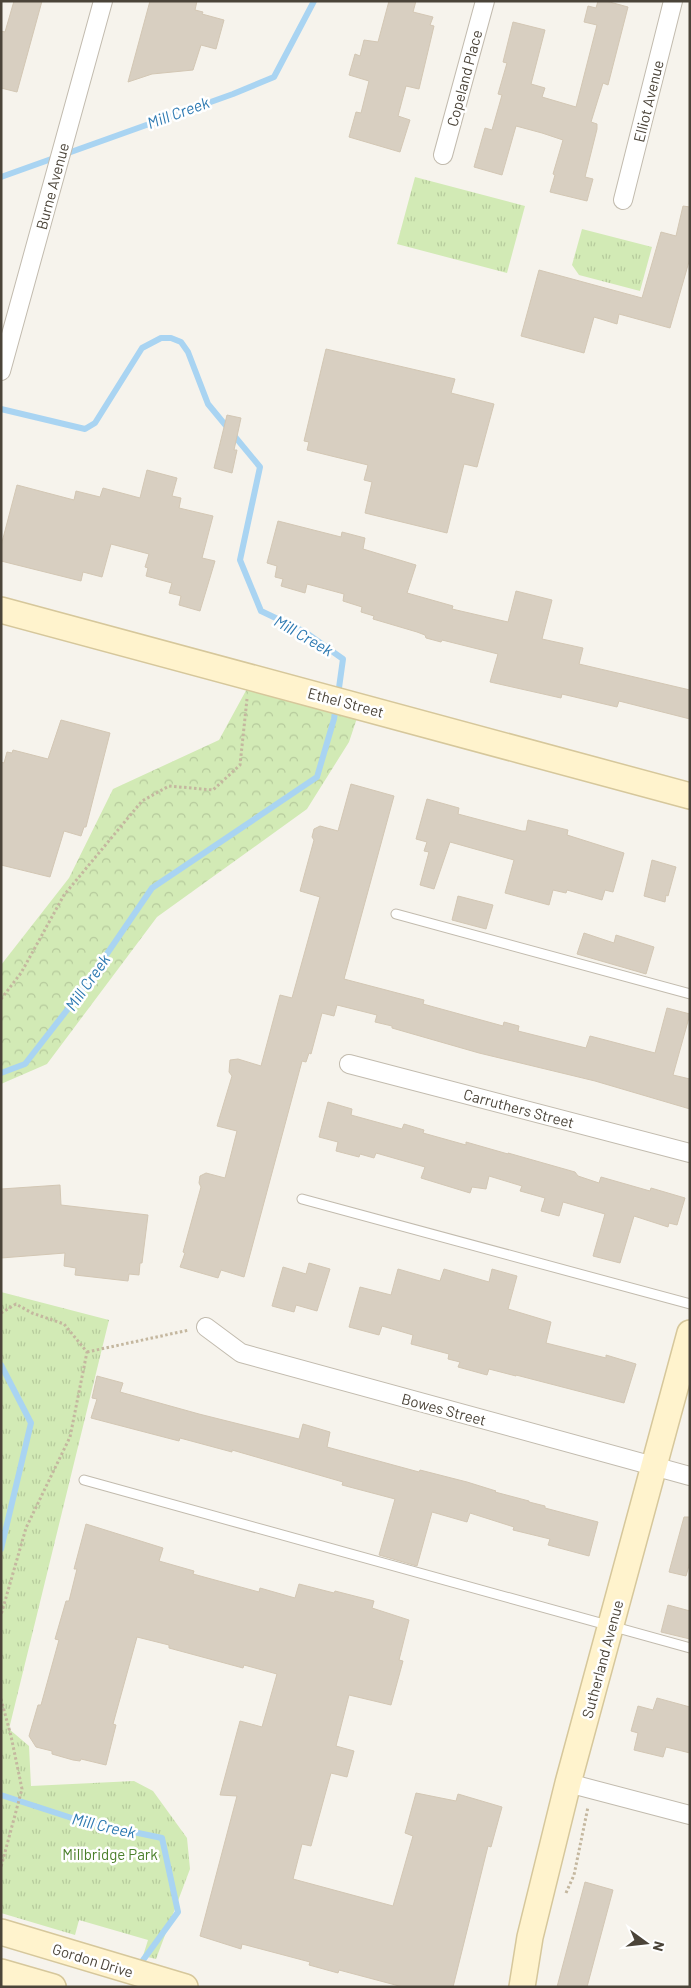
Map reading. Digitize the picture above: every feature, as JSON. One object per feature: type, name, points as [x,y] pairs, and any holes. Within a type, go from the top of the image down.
[{"type":"street","name":"Burne Avenue","points":[[1,370],[102,1]]},
{"type":"street","name":"Copeland Place","points":[[443,156],[485,1]]},
{"type":"street","name":"Elliot Avenue","points":[[623,200],[673,1]]},
{"type":"street","name":"Ethel Street","points":[[1,610],[690,796]]},
{"type":"street","name":"Carruthers Street","points":[[349,1064],[690,1153]]},
{"type":"street","name":"Bowes Street","points":[[206,1327],[241,1353],[690,1476]]},
{"type":"street","name":"Sutherland Avenue","points":[[522,1987],[530,1937],[568,1783],[690,1333]]},
{"type":"street","points":[[568,1783],[690,1815]]},
{"type":"street","name":"Gordon Drive","points":[[1,1932],[185,1987]]},
{"type":"street","points":[[1,1972],[53,1987]]},
{"type":"lane","points":[[396,914],[690,994]]},
{"type":"lane","points":[[302,1199],[690,1304]]},
{"type":"lane","points":[[84,1480],[690,1648]]},
{"type":"path","points":[[1,999],[21,973],[64,895],[142,802],[169,786],[214,790],[240,765],[251,677]]},
{"type":"path","points":[[1,1313],[16,1304],[32,1313],[64,1324],[87,1352]]},
{"type":"path","points":[[87,1352],[206,1327]]},
{"type":"path","points":[[1,1615],[26,1528],[70,1437],[87,1352]]},
{"type":"path","points":[[1,1699],[12,1736],[22,1789],[1,1867]]},
{"type":"green space","points":[[415,177],[525,206],[507,273],[397,244]]},
{"type":"green space","points":[[582,229],[652,247],[640,291],[579,275],[572,265]]},
{"type":"green space","points":[[249,685],[359,712],[349,742],[307,809],[157,917],[47,1064],[1,1084],[1,965],[69,878],[113,789],[219,740]]},
{"type":"green space","name":"Millbridge Park","points":[[1,1292],[109,1320],[9,1729],[29,1746],[31,1786],[134,1781],[153,1791],[187,1838],[190,1869],[156,1959],[143,1956],[148,1940],[79,1920],[75,1935],[1,1913]]},
{"type":"building","points":[[14,1],[42,1],[17,92],[1,88],[1,31],[5,32]]},
{"type":"building","points":[[150,1],[197,1],[195,10],[224,20],[216,49],[201,45],[193,70],[152,74],[128,82]]},
{"type":"building","points":[[389,1],[416,1],[413,12],[433,17],[430,25],[434,26],[419,89],[406,86],[398,116],[410,120],[400,152],[349,137],[356,112],[361,113],[369,81],[349,75],[355,54],[360,56],[364,40],[378,42]]},
{"type":"building","points":[[598,1],[606,1],[628,7],[608,85],[603,83],[591,122],[597,124],[597,129],[585,177],[593,179],[587,201],[550,192],[563,140],[542,133],[516,126],[502,175],[474,167],[485,128],[492,130],[502,95],[498,94],[507,63],[503,62],[513,22],[545,30],[531,84],[545,88],[542,97],[576,107],[597,25],[584,22],[588,6],[596,8]]},
{"type":"building","points":[[683,206],[690,207],[690,258],[670,328],[619,314],[617,324],[594,317],[584,353],[521,336],[539,270],[642,298],[661,232],[676,236]]},
{"type":"building","points":[[326,349],[455,379],[451,393],[494,404],[477,467],[464,464],[447,533],[365,513],[372,482],[364,480],[368,465],[307,450],[309,442],[304,441]]},
{"type":"building","points":[[227,415],[241,418],[234,450],[237,450],[232,473],[214,468]]},
{"type":"building","points":[[147,470],[177,478],[172,496],[181,498],[179,508],[213,516],[202,558],[215,561],[200,611],[179,605],[181,596],[169,593],[172,583],[146,576],[148,568],[145,567],[149,554],[111,544],[102,577],[83,572],[81,581],[1,561],[1,546],[17,485],[74,500],[76,491],[100,497],[103,488],[140,498]]},
{"type":"building","points":[[278,521],[341,537],[342,532],[365,538],[363,549],[416,565],[407,593],[453,606],[452,609],[508,622],[516,591],[552,600],[542,639],[583,648],[579,664],[690,690],[690,719],[619,701],[617,707],[562,694],[561,698],[490,682],[498,654],[442,640],[441,642],[426,638],[425,635],[417,632],[373,619],[374,616],[361,612],[362,607],[343,601],[344,594],[307,584],[305,593],[281,586],[283,579],[275,577],[277,566],[267,563]]},
{"type":"building","points":[[61,720],[110,733],[86,827],[84,827],[81,836],[64,831],[50,877],[1,865],[1,762],[4,763],[7,752],[12,753],[13,750],[48,759]]},
{"type":"building","points":[[351,784],[394,796],[344,979],[424,1000],[423,1004],[503,1026],[504,1022],[519,1026],[518,1031],[586,1048],[590,1036],[655,1053],[667,1008],[690,1014],[673,1075],[690,1079],[690,1109],[595,1081],[479,1053],[392,1028],[392,1026],[375,1022],[377,1015],[337,1005],[334,1016],[322,1013],[311,1054],[309,1053],[306,1062],[302,1061],[244,1277],[221,1270],[218,1278],[180,1267],[201,1187],[199,1183],[200,1176],[206,1173],[225,1178],[237,1131],[217,1126],[232,1076],[229,1072],[230,1060],[238,1059],[261,1066],[280,995],[292,998],[320,897],[300,891],[314,840],[312,837],[314,829],[320,826],[338,831]]},
{"type":"building","points":[[427,799],[459,808],[458,814],[522,831],[526,831],[528,820],[568,830],[567,835],[624,853],[613,892],[605,890],[602,900],[567,890],[566,893],[553,890],[549,905],[505,893],[514,860],[450,842],[434,889],[420,885],[429,852],[424,851],[427,842],[416,839]]},
{"type":"building","points":[[652,860],[676,867],[665,902],[644,896]]},
{"type":"building","points":[[458,896],[493,905],[486,929],[452,920]]},
{"type":"building","points":[[584,933],[614,943],[616,935],[654,947],[646,974],[577,954]]},
{"type":"building","points":[[328,1102],[352,1109],[351,1115],[402,1129],[404,1124],[424,1130],[423,1133],[466,1145],[466,1142],[575,1172],[578,1176],[599,1183],[601,1177],[650,1191],[651,1188],[685,1198],[677,1225],[669,1223],[668,1227],[634,1216],[620,1263],[593,1256],[605,1214],[563,1202],[559,1216],[541,1211],[545,1198],[520,1191],[522,1186],[489,1176],[486,1189],[472,1187],[470,1193],[421,1178],[425,1167],[376,1153],[374,1158],[360,1154],[359,1157],[336,1151],[338,1142],[319,1137]]},
{"type":"building","points":[[60,1185],[61,1205],[148,1215],[139,1275],[129,1274],[128,1281],[75,1275],[76,1268],[64,1266],[65,1253],[1,1258],[1,1189]]},
{"type":"building","points":[[309,1263],[330,1269],[317,1311],[296,1305],[294,1312],[272,1306],[283,1267],[306,1274]]},
{"type":"building","points":[[398,1269],[440,1281],[444,1269],[489,1282],[492,1269],[517,1276],[508,1309],[551,1322],[546,1343],[606,1358],[606,1355],[636,1364],[624,1403],[489,1369],[487,1375],[458,1367],[460,1362],[448,1359],[449,1354],[411,1344],[413,1335],[382,1326],[379,1335],[349,1327],[360,1287],[391,1295]]},
{"type":"building","points":[[97,1376],[123,1383],[120,1392],[299,1439],[303,1424],[330,1432],[327,1447],[419,1472],[420,1470],[467,1482],[545,1506],[545,1508],[598,1522],[589,1556],[548,1545],[550,1539],[513,1530],[514,1527],[470,1513],[467,1522],[432,1512],[417,1566],[379,1555],[395,1499],[342,1485],[343,1482],[232,1450],[232,1452],[180,1438],[179,1441],[91,1418],[97,1399],[92,1398]]},
{"type":"building","points":[[684,1517],[690,1517],[690,1562],[686,1576],[669,1572]]},
{"type":"building","points":[[86,1524],[163,1548],[159,1561],[194,1571],[193,1574],[259,1592],[260,1588],[295,1598],[299,1584],[334,1593],[335,1591],[374,1601],[372,1608],[409,1620],[399,1660],[403,1661],[391,1705],[349,1695],[336,1746],[354,1751],[347,1777],[331,1773],[311,1846],[302,1844],[293,1879],[393,1906],[413,1836],[405,1833],[416,1793],[456,1801],[458,1794],[502,1807],[491,1847],[488,1846],[453,1987],[403,1987],[339,1970],[338,1973],[309,1965],[310,1962],[242,1944],[241,1949],[200,1936],[237,1796],[220,1795],[240,1721],[262,1727],[277,1674],[244,1665],[243,1668],[169,1648],[169,1645],[137,1637],[113,1724],[116,1725],[106,1765],[81,1759],[80,1761],[73,1760],[52,1754],[52,1751],[36,1747],[29,1736],[38,1705],[41,1705],[59,1640],[55,1639],[66,1601],[69,1601],[77,1569],[74,1569]]},
{"type":"building","points":[[668,1605],[690,1611],[690,1639],[661,1632]]},
{"type":"building","points":[[657,1698],[690,1707],[690,1753],[666,1747],[663,1757],[634,1750],[638,1733],[631,1731],[638,1706],[653,1710]]},
{"type":"building","points":[[585,1882],[613,1890],[587,1987],[557,1987]]},
{"type":"waterway","name":"Mill Creek","points":[[1,177],[233,94],[274,77],[314,1]]},
{"type":"waterway","name":"Mill Creek","points":[[1,409],[85,429],[95,423],[142,348],[161,338],[171,338],[181,342],[188,352],[208,404],[260,467],[240,560],[261,611],[305,632],[343,659],[338,695]]},
{"type":"waterway","name":"Mill Creek","points":[[1,1073],[25,1064],[78,996],[152,888],[317,777],[334,719],[336,705]]},
{"type":"waterway","name":"Mill Creek","points":[[1,1365],[31,1423],[1,1549]]},
{"type":"waterway","name":"Mill Creek","points":[[1,1795],[81,1821],[162,1838],[178,1912],[138,1967]]}]
